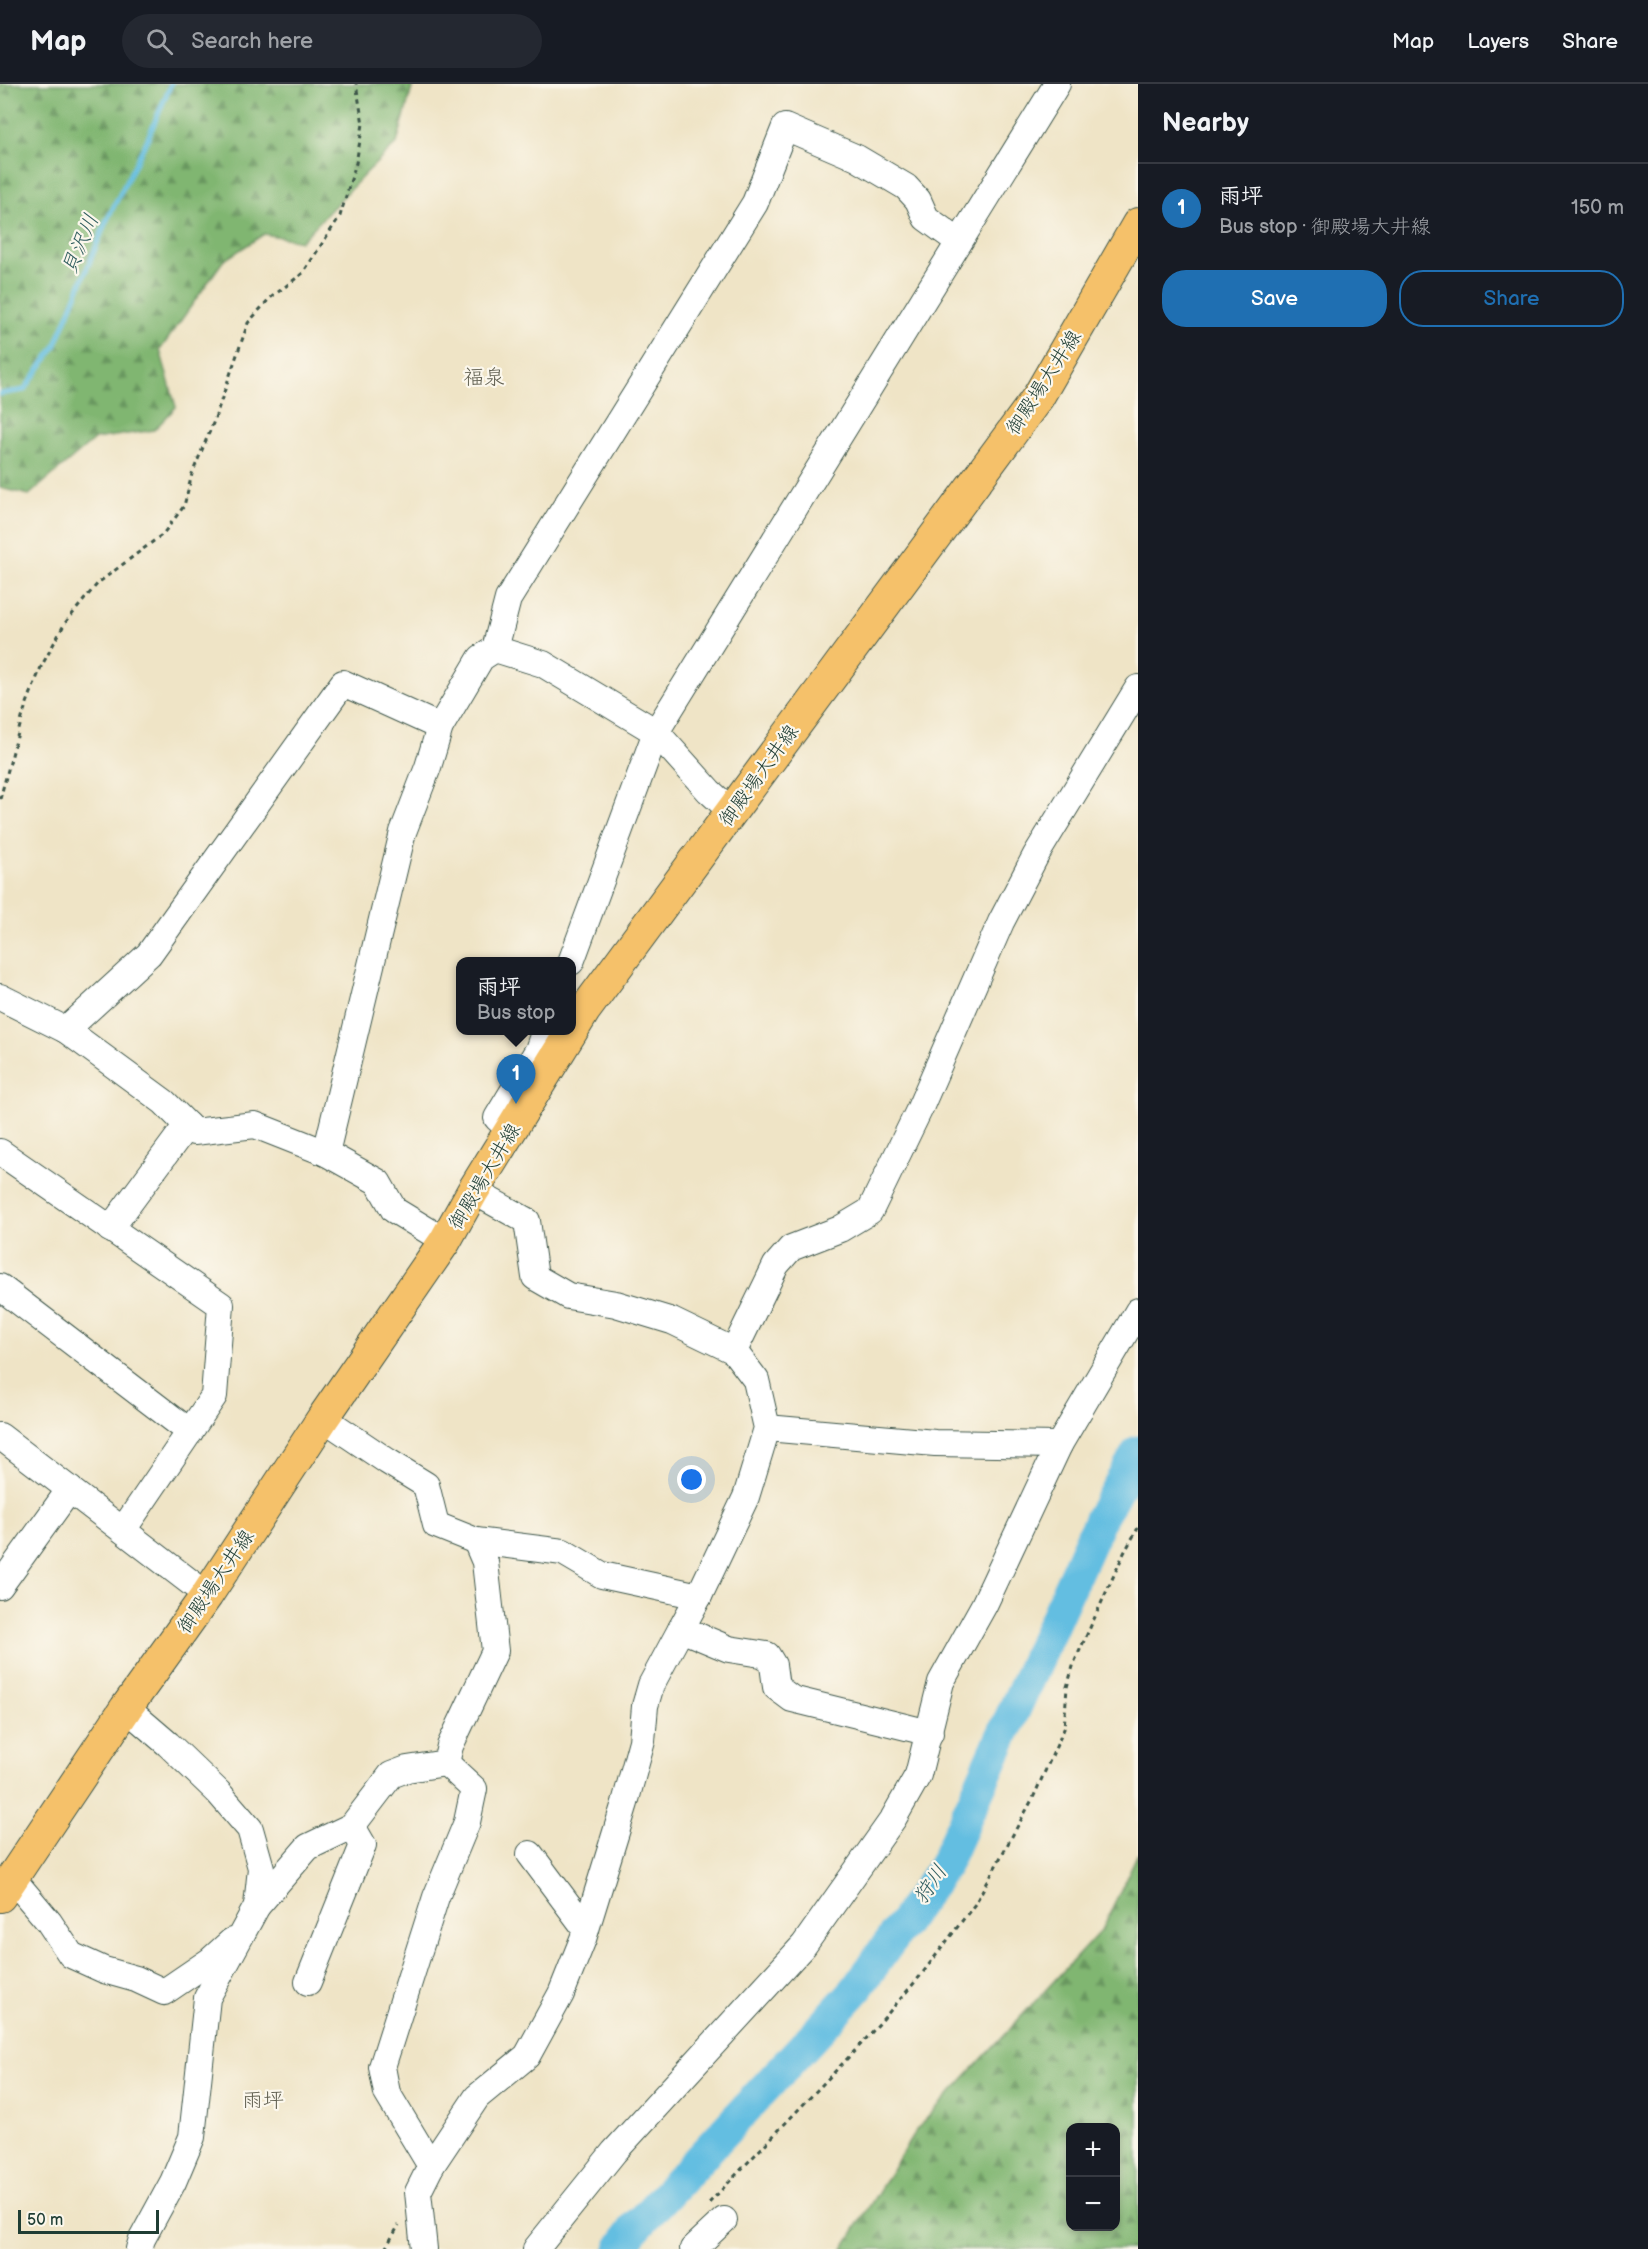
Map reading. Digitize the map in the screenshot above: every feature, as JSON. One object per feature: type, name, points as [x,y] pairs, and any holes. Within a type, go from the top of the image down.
[{"type":"main road","name":"御殿場大井線","points":[[576,1024],[1038,397],[1138,224]]},
{"type":"main road","name":"御殿場大井線","points":[[6,1887],[126,1708],[207,1595],[323,1418],[445,1240],[569,1035]]},
{"type":"street","points":[[573,957],[656,732],[1057,84]]},
{"type":"street","points":[[326,1153],[403,832],[428,767],[440,727],[481,658],[495,649],[508,598],[755,203],[785,127],[857,158],[906,187],[918,200],[926,218],[959,242]]},
{"type":"street","points":[[495,649],[543,664],[656,732],[709,791],[732,811]]},
{"type":"street","points":[[66,1030],[149,954],[343,683],[440,727]]},
{"type":"street","points":[[734,1351],[776,1265],[791,1248],[840,1229],[870,1211],[920,1108],[1001,922],[1036,855],[1138,688]]},
{"type":"street","points":[[2,1001],[66,1030],[164,1102],[194,1132],[255,1125],[326,1153],[378,1182],[394,1210],[445,1240]]},
{"type":"street","points":[[510,1130],[497,1118],[538,1050],[543,1035]]},
{"type":"street","points":[[110,1229],[186,1125]]},
{"type":"street","points":[[0,1152],[221,1305],[214,1396],[123,1530]]},
{"type":"street","points":[[424,2249],[418,2192],[431,2166],[477,2097],[527,2056],[561,1994],[586,1929],[642,1741],[645,1706],[651,1685],[699,1596],[746,1497],[767,1428],[756,1380],[734,1351],[672,1321],[616,1304],[568,1296],[552,1287],[535,1276],[527,1221],[473,1191]]},
{"type":"street","points":[[0,1287],[190,1432]]},
{"type":"street","points":[[536,2249],[614,2152],[804,1945],[893,1819],[918,1775],[941,1682],[984,1605],[1059,1445],[1138,1311]]},
{"type":"street","points":[[323,1418],[426,1485],[436,1525],[476,1540],[563,1552],[602,1575],[699,1596]]},
{"type":"street","points":[[767,1428],[935,1443],[1059,1445]]},
{"type":"street","points":[[0,1436],[207,1595]]},
{"type":"street","points":[[0,1586],[70,1489]]},
{"type":"street","points":[[446,1762],[450,1746],[495,1651],[485,1562],[476,1540]]},
{"type":"street","points":[[681,1629],[729,1649],[766,1655],[773,1665],[776,1687],[792,1699],[930,1733]]},
{"type":"street","points":[[126,1708],[218,1791],[250,1829],[261,1868],[257,1906]]},
{"type":"street","points":[[139,2249],[192,2137],[207,1998],[257,1906],[308,1847],[352,1826],[391,1775],[407,1769],[446,1762]]},
{"type":"street","points":[[431,2166],[387,2093],[382,2067],[436,1897],[470,1811],[474,1789],[446,1762]]},
{"type":"street","points":[[308,1982],[363,1845],[352,1826]]},
{"type":"street","points":[[530,1854],[586,1929]]},
{"type":"street","points":[[6,1887],[49,1922],[70,1954],[104,1970],[136,1979],[164,1992],[211,1960],[243,1931]]},
{"type":"street","points":[[693,2249],[714,2214]]},
{"type":"path","points":[[0,799],[24,711],[41,667],[65,623],[98,583],[163,534],[184,506],[192,474],[214,421],[248,323],[269,299],[303,273],[340,216],[356,163],[363,124],[356,84]]},
{"type":"path","points":[[714,2214],[921,1975],[975,1904],[1033,1798],[1064,1729],[1067,1687],[1074,1663],[1124,1553],[1138,1528]]},
{"type":"green space","points":[[0,84],[413,84],[397,143],[301,241],[264,234],[223,261],[160,350],[176,407],[154,430],[95,439],[29,495],[0,488]]},
{"type":"green space","points":[[1138,1853],[1138,2249],[843,2249],[917,2129],[1103,1928]]},
{"type":"waterway","name":"貝沢川","points":[[0,394],[24,390],[55,347],[106,222],[147,140],[171,84]]},
{"type":"waterway","name":"狩川","points":[[621,2249],[635,2228],[854,1992],[944,1866],[1100,1519],[1138,1452]]},
{"type":"place","name":"雨坪","points":[[516,1104]]},
{"type":"district","name":"福泉","points":[[484,377]]},
{"type":"district","name":"雨坪","points":[[263,2100]]}]
